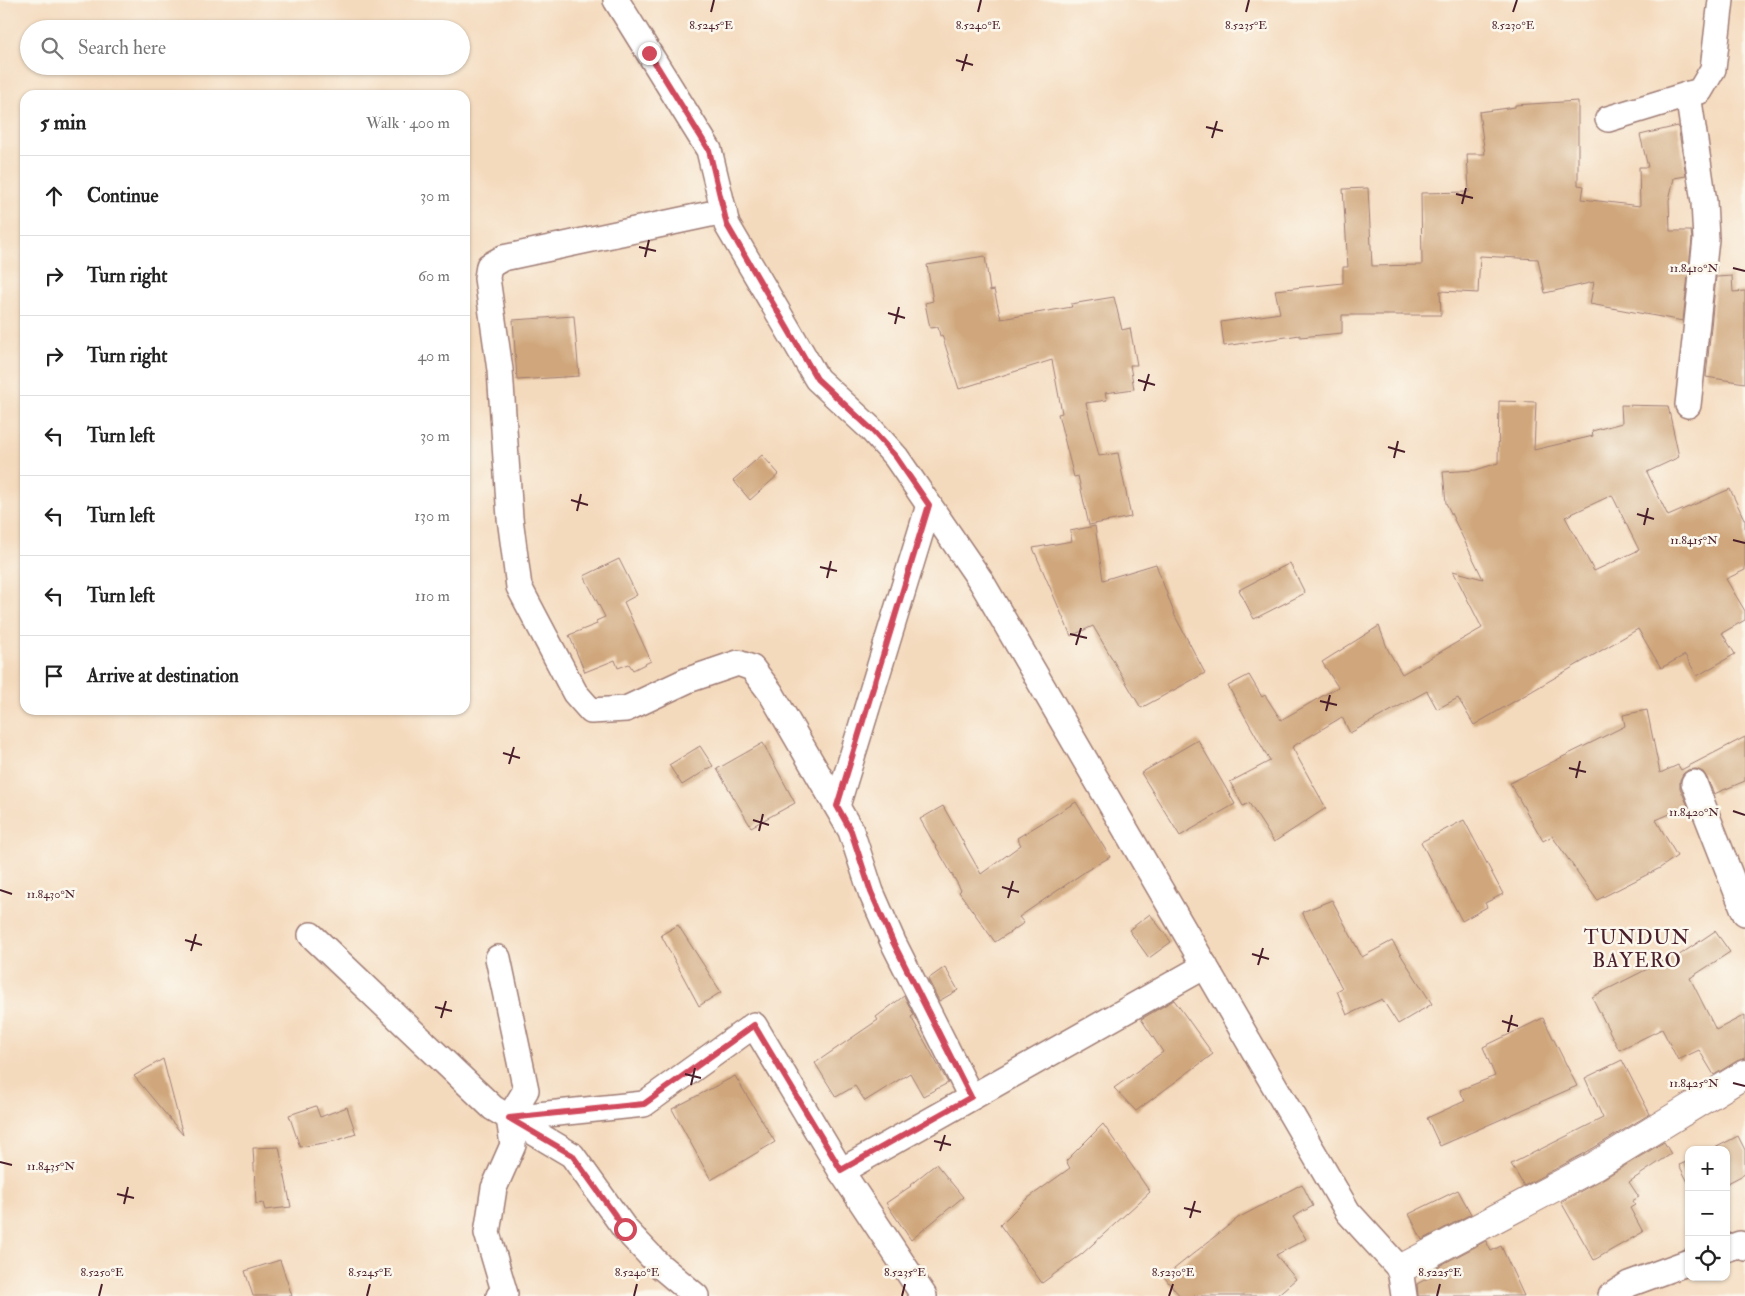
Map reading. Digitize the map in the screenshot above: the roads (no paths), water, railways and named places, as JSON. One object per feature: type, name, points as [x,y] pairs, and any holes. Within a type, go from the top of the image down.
[{"type":"street","points":[[616,0],[709,150],[727,225],[817,379],[870,428],[896,457],[981,581],[1348,1212],[1400,1269],[1404,1296]]},
{"type":"street","points":[[1608,119],[1700,91],[1713,69],[1721,0]]},
{"type":"street","points":[[1688,94],[1704,202],[1706,239],[1688,405]]},
{"type":"street","points":[[724,211],[503,258],[489,266],[487,278],[500,370],[510,518],[519,587],[575,693],[591,711],[626,710],[688,680],[738,663],[752,668],[771,693],[851,831],[871,892],[893,942],[971,1097]]},
{"type":"street","points":[[837,806],[929,505]]},
{"type":"street","points":[[1694,783],[1745,913]]},
{"type":"street","points":[[311,935],[493,1108],[572,1155],[625,1229],[659,1265],[696,1296]]},
{"type":"street","points":[[498,958],[526,1090],[509,1118],[513,1145],[494,1188],[487,1233],[505,1294],[499,1296]]},
{"type":"street","points":[[841,1170],[1205,966]]},
{"type":"street","points":[[509,1118],[644,1104],[754,1025],[841,1170],[924,1296]]},
{"type":"street","points":[[1400,1269],[1593,1167],[1745,1074]]},
{"type":"street","points":[[1730,1248],[1740,1244],[1745,1248]]},
{"type":"street","points":[[1611,1296],[1629,1284],[1685,1263]]},
{"type":"district","name":"TUNDUN BAYERO","points":[[1637,948]]}]
